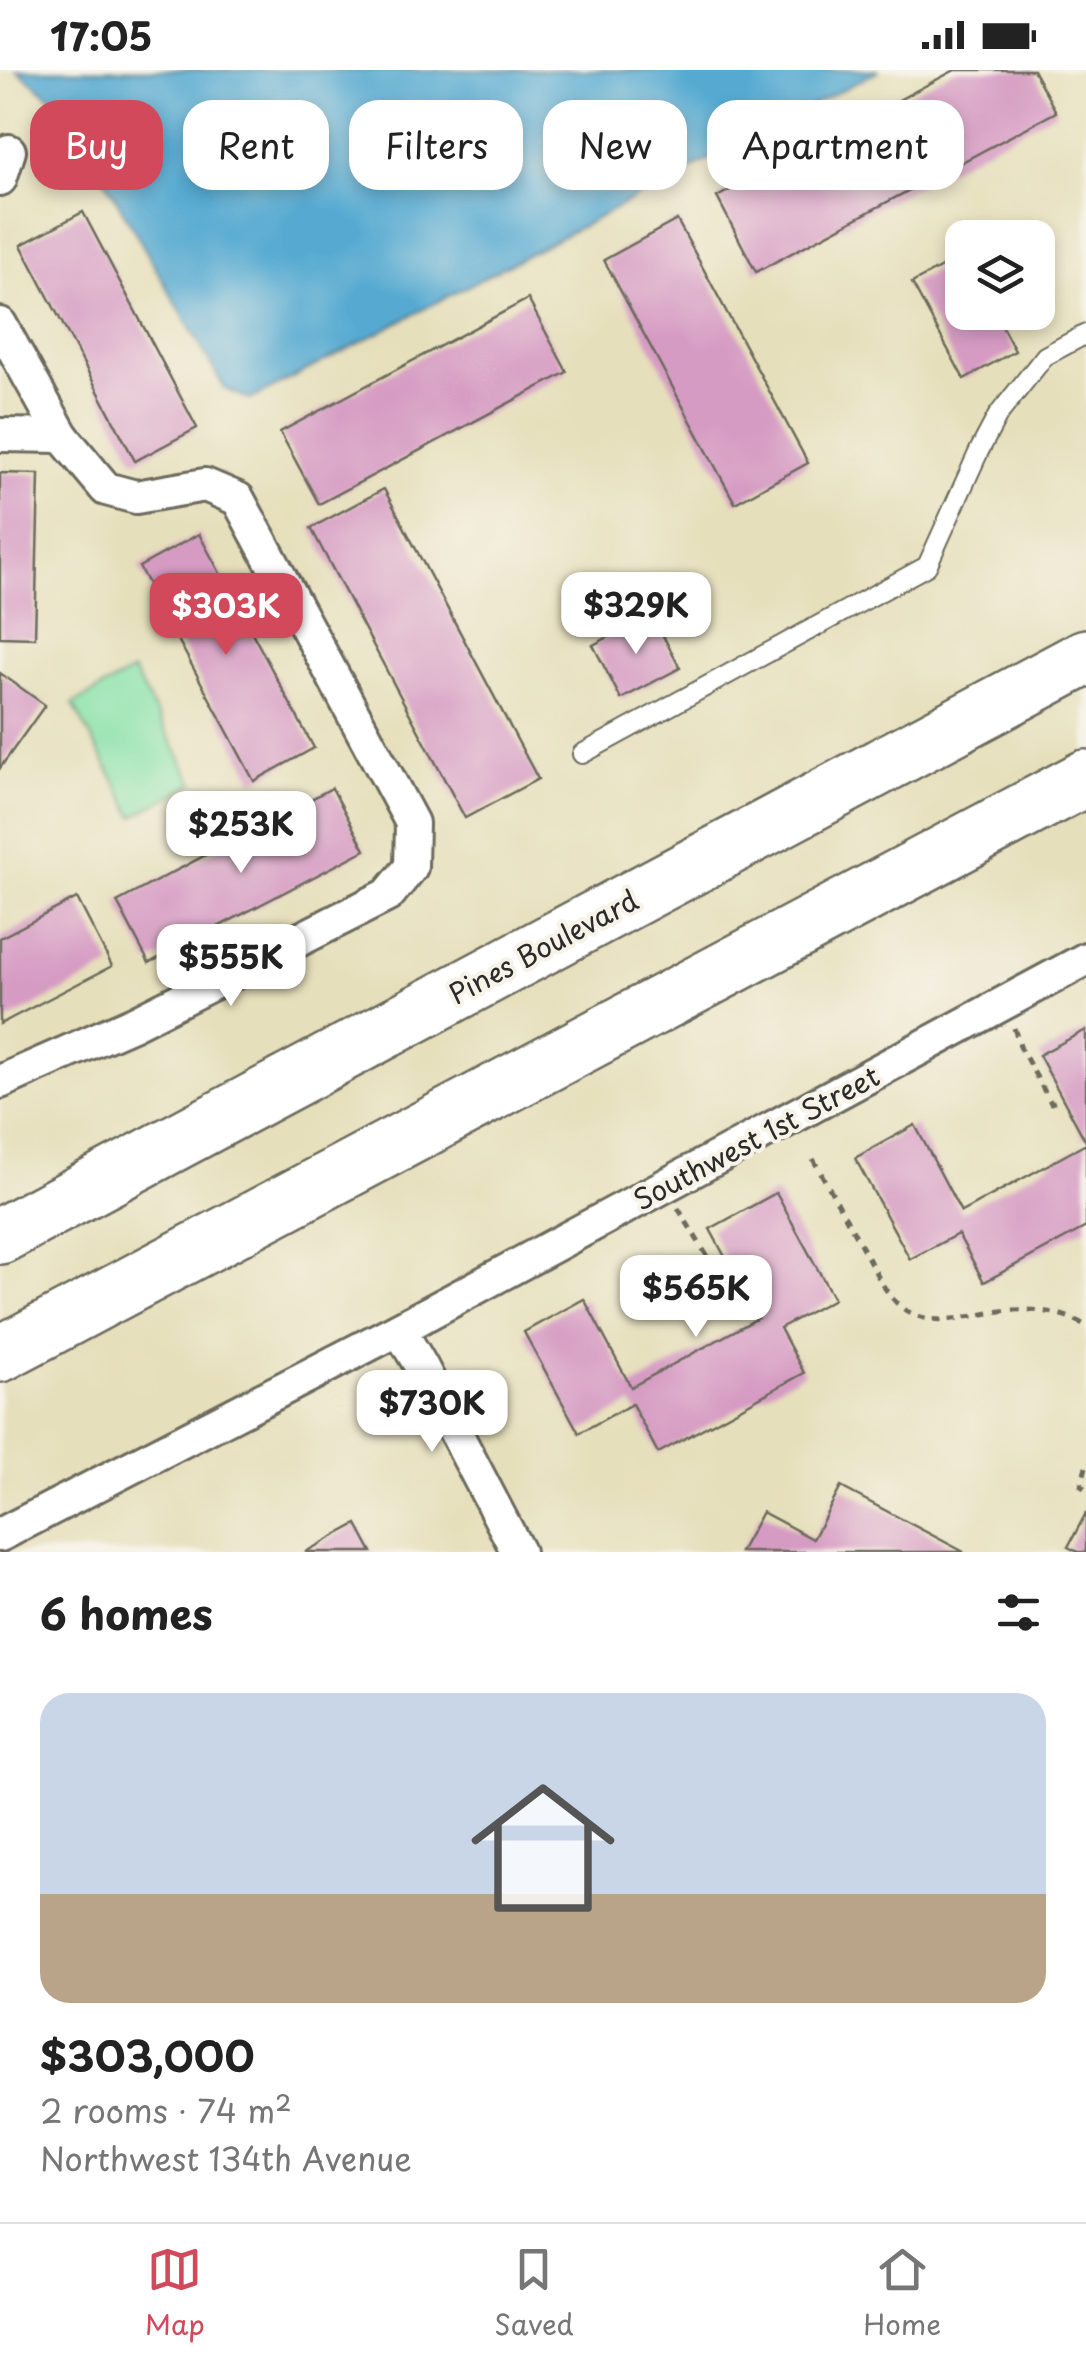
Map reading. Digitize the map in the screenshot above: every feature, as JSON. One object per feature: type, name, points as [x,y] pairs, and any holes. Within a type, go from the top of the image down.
[{"type":"highway","name":"Pines Boulevard","points":[[0,1236],[1086,658]]},
{"type":"highway","points":[[0,1354],[1086,778]]},
{"type":"street","points":[[0,324],[62,436],[106,489],[136,497],[204,485],[238,499],[412,823],[411,868],[388,895],[134,1023],[0,1082]]},
{"type":"street","points":[[0,435],[62,436]]},
{"type":"street","name":"Southwest 1st Street","points":[[0,1535],[399,1329],[1086,959]]},
{"type":"street","points":[[399,1329],[518,1552]]},
{"type":"lane","points":[[582,754],[927,566],[998,415],[1046,356],[1086,334]]},
{"type":"path","points":[[1003,1004],[1021,1049],[1051,1103],[1063,1099]]},
{"type":"path","points":[[813,1159],[879,1278],[898,1305],[911,1313],[927,1320],[947,1320],[1011,1310],[1037,1311],[1086,1326]]},
{"type":"path","points":[[665,1186],[724,1284],[737,1279]]},
{"type":"path","points":[[1086,1468],[1080,1486],[1086,1489]]},
{"type":"green space","points":[[133,671],[194,783],[134,816],[73,704]]},
{"type":"water","points":[[17,70],[880,70],[823,100],[707,100],[707,161],[687,171],[687,100],[543,100],[543,190],[651,190],[250,400],[225,389],[111,190],[163,190],[163,100],[54,100]]},
{"type":"building","points":[[955,70],[1033,70],[1056,112],[964,161],[964,100],[899,100]]},
{"type":"building","points":[[730,190],[910,190],[756,272],[717,197]]},
{"type":"building","points":[[83,212],[197,428],[135,461],[21,245]]},
{"type":"building","points":[[677,220],[808,463],[735,503],[604,260]]},
{"type":"building","points":[[945,265],[945,330],[1004,330],[1015,351],[964,379],[912,283]]},
{"type":"building","points":[[528,299],[567,372],[319,504],[280,432]]},
{"type":"building","points":[[0,473],[39,474],[35,638],[0,637]]},
{"type":"building","points":[[384,489],[538,779],[465,818],[311,528]]},
{"type":"building","points":[[199,534],[314,748],[254,781],[139,567]]},
{"type":"building","points":[[652,615],[680,668],[621,699],[593,645]]},
{"type":"building","points":[[0,673],[45,705],[0,768]]},
{"type":"building","points":[[332,788],[365,850],[149,963],[117,902]]},
{"type":"building","points":[[77,898],[112,966],[0,1024],[0,938]]},
{"type":"building","points":[[1086,1030],[1086,1142],[1039,1055]]},
{"type":"building","points":[[915,1125],[961,1212],[1086,1144],[1086,1227],[984,1282],[958,1234],[910,1259],[855,1158]]},
{"type":"building","points":[[776,1193],[834,1299],[780,1328],[804,1373],[658,1453],[632,1404],[579,1433],[524,1332],[584,1299],[631,1387],[758,1318],[710,1229]]},
{"type":"building","points":[[841,1487],[964,1552],[740,1552],[762,1512],[813,1539]]},
{"type":"building","points":[[1086,1513],[1086,1552],[1078,1552],[1068,1547]]},
{"type":"building","points":[[357,1524],[372,1552],[305,1552]]}]
